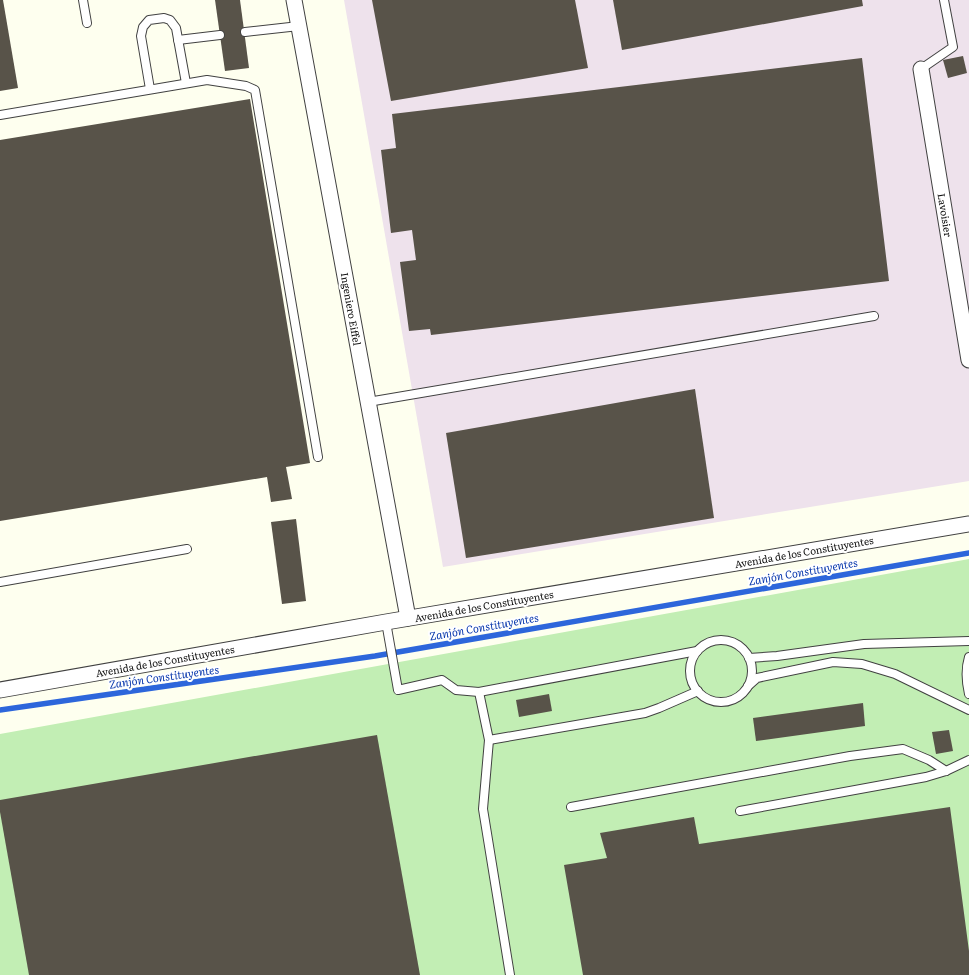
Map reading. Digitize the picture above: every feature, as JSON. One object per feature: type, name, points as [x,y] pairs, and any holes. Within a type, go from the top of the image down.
[{"type":"street","name":"Ingeniero Eiffel","points":[[294,0],[408,618]]},
{"type":"street","name":"Lavoisier","points":[[921,69],[969,360]]},
{"type":"street","name":"Avenida de los Constituyentes","points":[[0,690],[408,618],[969,524]]},
{"type":"lane","points":[[83,0],[87,23]]},
{"type":"lane","points":[[921,69],[953,47],[944,0]]},
{"type":"lane","points":[[150,89],[141,36],[143,27],[149,20],[164,18],[170,20],[176,28],[186,83]]},
{"type":"lane","points":[[245,32],[298,26]]},
{"type":"lane","points":[[178,40],[220,35]]},
{"type":"lane","points":[[0,115],[207,80],[246,86],[255,90],[318,457]]},
{"type":"lane","points":[[368,402],[874,316]]},
{"type":"lane","points":[[0,582],[187,549]]},
{"type":"lane","points":[[386,622],[395,666],[398,690],[442,680],[456,690],[479,692],[697,651]]},
{"type":"lane","points":[[716,640],[726,640],[737,644],[745,651],[749,658],[752,671],[751,682],[745,691],[737,698],[727,702],[716,702],[706,698],[698,691],[692,682],[690,671],[692,661],[697,651],[706,644],[716,640]]},
{"type":"lane","points":[[749,658],[777,656],[864,644],[969,640]]},
{"type":"lane","points":[[969,657],[966,682],[969,694]]},
{"type":"lane","points":[[748,686],[757,678],[833,662],[862,664],[895,674],[969,710]]},
{"type":"lane","points":[[489,740],[645,713],[698,691]]},
{"type":"lane","points":[[479,692],[489,740],[483,810],[510,975]]},
{"type":"lane","points":[[571,807],[850,756],[902,749],[929,760],[946,771]]},
{"type":"lane","points":[[740,811],[926,777],[946,771],[969,760]]},
{"type":"shaded area","points":[[344,0],[969,0],[969,481],[443,567]]},
{"type":"green space","points":[[969,559],[969,975],[0,975],[0,734]]},
{"type":"building","points":[[0,0],[3,0],[18,88],[0,91]]},
{"type":"building","points":[[215,0],[240,0],[249,68],[225,71]]},
{"type":"building","points":[[372,0],[575,0],[588,68],[391,101]]},
{"type":"building","points":[[613,0],[862,0],[863,6],[622,50]]},
{"type":"building","points":[[963,56],[967,73],[948,78],[943,60]]},
{"type":"building","points":[[862,58],[889,281],[431,335],[430,329],[409,331],[400,262],[416,260],[412,230],[391,233],[381,150],[396,148],[392,114]]},
{"type":"building","points":[[250,99],[310,463],[286,467],[292,499],[271,502],[267,477],[0,521],[0,140]]},
{"type":"building","points":[[695,389],[714,518],[466,558],[446,433]]},
{"type":"building","points":[[296,519],[306,601],[282,604],[271,522]]},
{"type":"building","points":[[549,694],[552,711],[519,717],[516,700]]},
{"type":"building","points":[[863,703],[865,726],[756,741],[753,718]]},
{"type":"building","points":[[949,730],[953,751],[936,754],[932,732]]},
{"type":"building","points":[[377,735],[420,975],[29,975],[0,812],[0,800]]},
{"type":"building","points":[[950,807],[969,951],[969,975],[583,975],[564,865],[607,858],[600,833],[694,817],[699,844]]},
{"type":"waterway","name":"Zanjón Constituyentes","points":[[0,710],[375,656],[969,553]]}]
